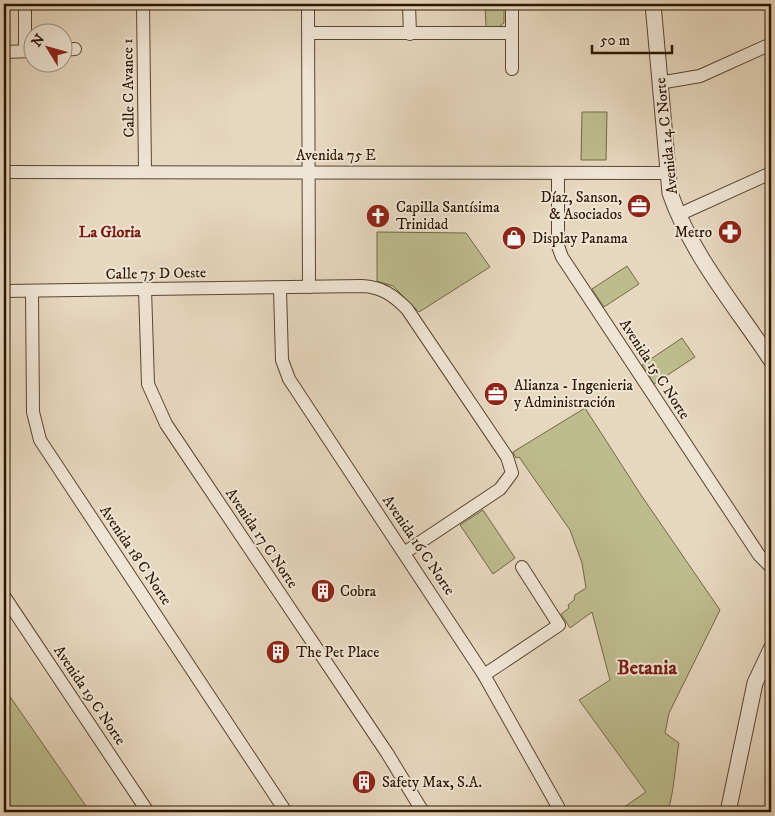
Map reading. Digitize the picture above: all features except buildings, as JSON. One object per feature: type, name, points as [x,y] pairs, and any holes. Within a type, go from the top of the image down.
[{"type":"street","points":[[25,4],[27,22]]},
{"type":"street","name":"Calle C Avance 1","points":[[143,4],[145,172]]},
{"type":"street","points":[[308,4],[309,287]]},
{"type":"street","points":[[409,4],[410,34]]},
{"type":"street","points":[[512,4],[512,69]]},
{"type":"street","name":"Avenida 14 C Norte","points":[[653,4],[670,193],[678,215],[696,249],[771,360]]},
{"type":"street","points":[[309,33],[512,33]]},
{"type":"street","points":[[660,83],[700,76],[771,44]]},
{"type":"street","points":[[4,52],[22,51]]},
{"type":"street","name":"Avenida 75 E","points":[[4,172],[668,173]]},
{"type":"street","name":"Avenida 15 C Norte","points":[[558,173],[558,246],[562,257],[759,556],[771,567]]},
{"type":"street","points":[[678,215],[771,173]]},
{"type":"street","name":"Calle 75 D Oeste","points":[[4,291],[372,287],[389,293],[407,309],[507,457],[512,473],[500,489],[404,553]]},
{"type":"street","name":"Avenida 17 C Norte","points":[[144,289],[148,384],[166,424],[387,753],[423,812]]},
{"type":"street","name":"Avenida 16 C Norte","points":[[280,289],[282,360],[289,379],[484,675],[561,812]]},
{"type":"street","name":"Avenida 18 C Norte","points":[[32,291],[33,412],[40,440],[286,812]]},
{"type":"street","points":[[484,675],[559,625],[522,567]]},
{"type":"street","name":"Avenida 19 C Norte","points":[[4,596],[148,812]]},
{"type":"street","points":[[728,812],[755,683],[771,649]]},
{"type":"shaded area","points":[[485,4],[504,4],[504,23],[496,29],[486,28]]},
{"type":"shaded area","points":[[582,112],[607,112],[606,160],[581,160]]},
{"type":"shaded area","points":[[377,232],[466,233],[490,267],[419,312],[393,286],[377,281]]},
{"type":"shaded area","points":[[627,266],[639,284],[604,307],[592,289]]},
{"type":"shaded area","points":[[682,338],[695,357],[654,384],[642,365]]},
{"type":"shaded area","points":[[585,408],[641,495],[720,610],[669,713],[665,733],[679,743],[673,790],[667,812],[617,812],[646,792],[579,700],[610,680],[592,612],[570,628],[561,614],[569,608],[568,605],[574,600],[575,595],[586,588],[582,563],[570,530],[519,457],[516,458],[513,452]]},
{"type":"shaded area","points":[[483,510],[515,558],[493,574],[460,525]]},
{"type":"shaded area","points":[[4,688],[90,812],[4,812]]},
{"type":"place","name":"Díaz, Sanson, & Asociados","points":[[639,206]]},
{"type":"place","name":"Capilla Santísima Trinidad","points":[[378,216]]},
{"type":"place","name":"Metro","points":[[730,232]]},
{"type":"place","name":"Display Panama","points":[[514,238]]},
{"type":"place","name":"Alianza - Ingenieria y Administración","points":[[496,394]]},
{"type":"place","name":"Cobra","points":[[323,591]]},
{"type":"place","name":"The Pet Place","points":[[278,652]]},
{"type":"place","name":"Safety Max, S.A.","points":[[364,782]]},
{"type":"district","name":"La Gloria","points":[[110,231]]},
{"type":"district","name":"Betania","points":[[647,667]]}]
